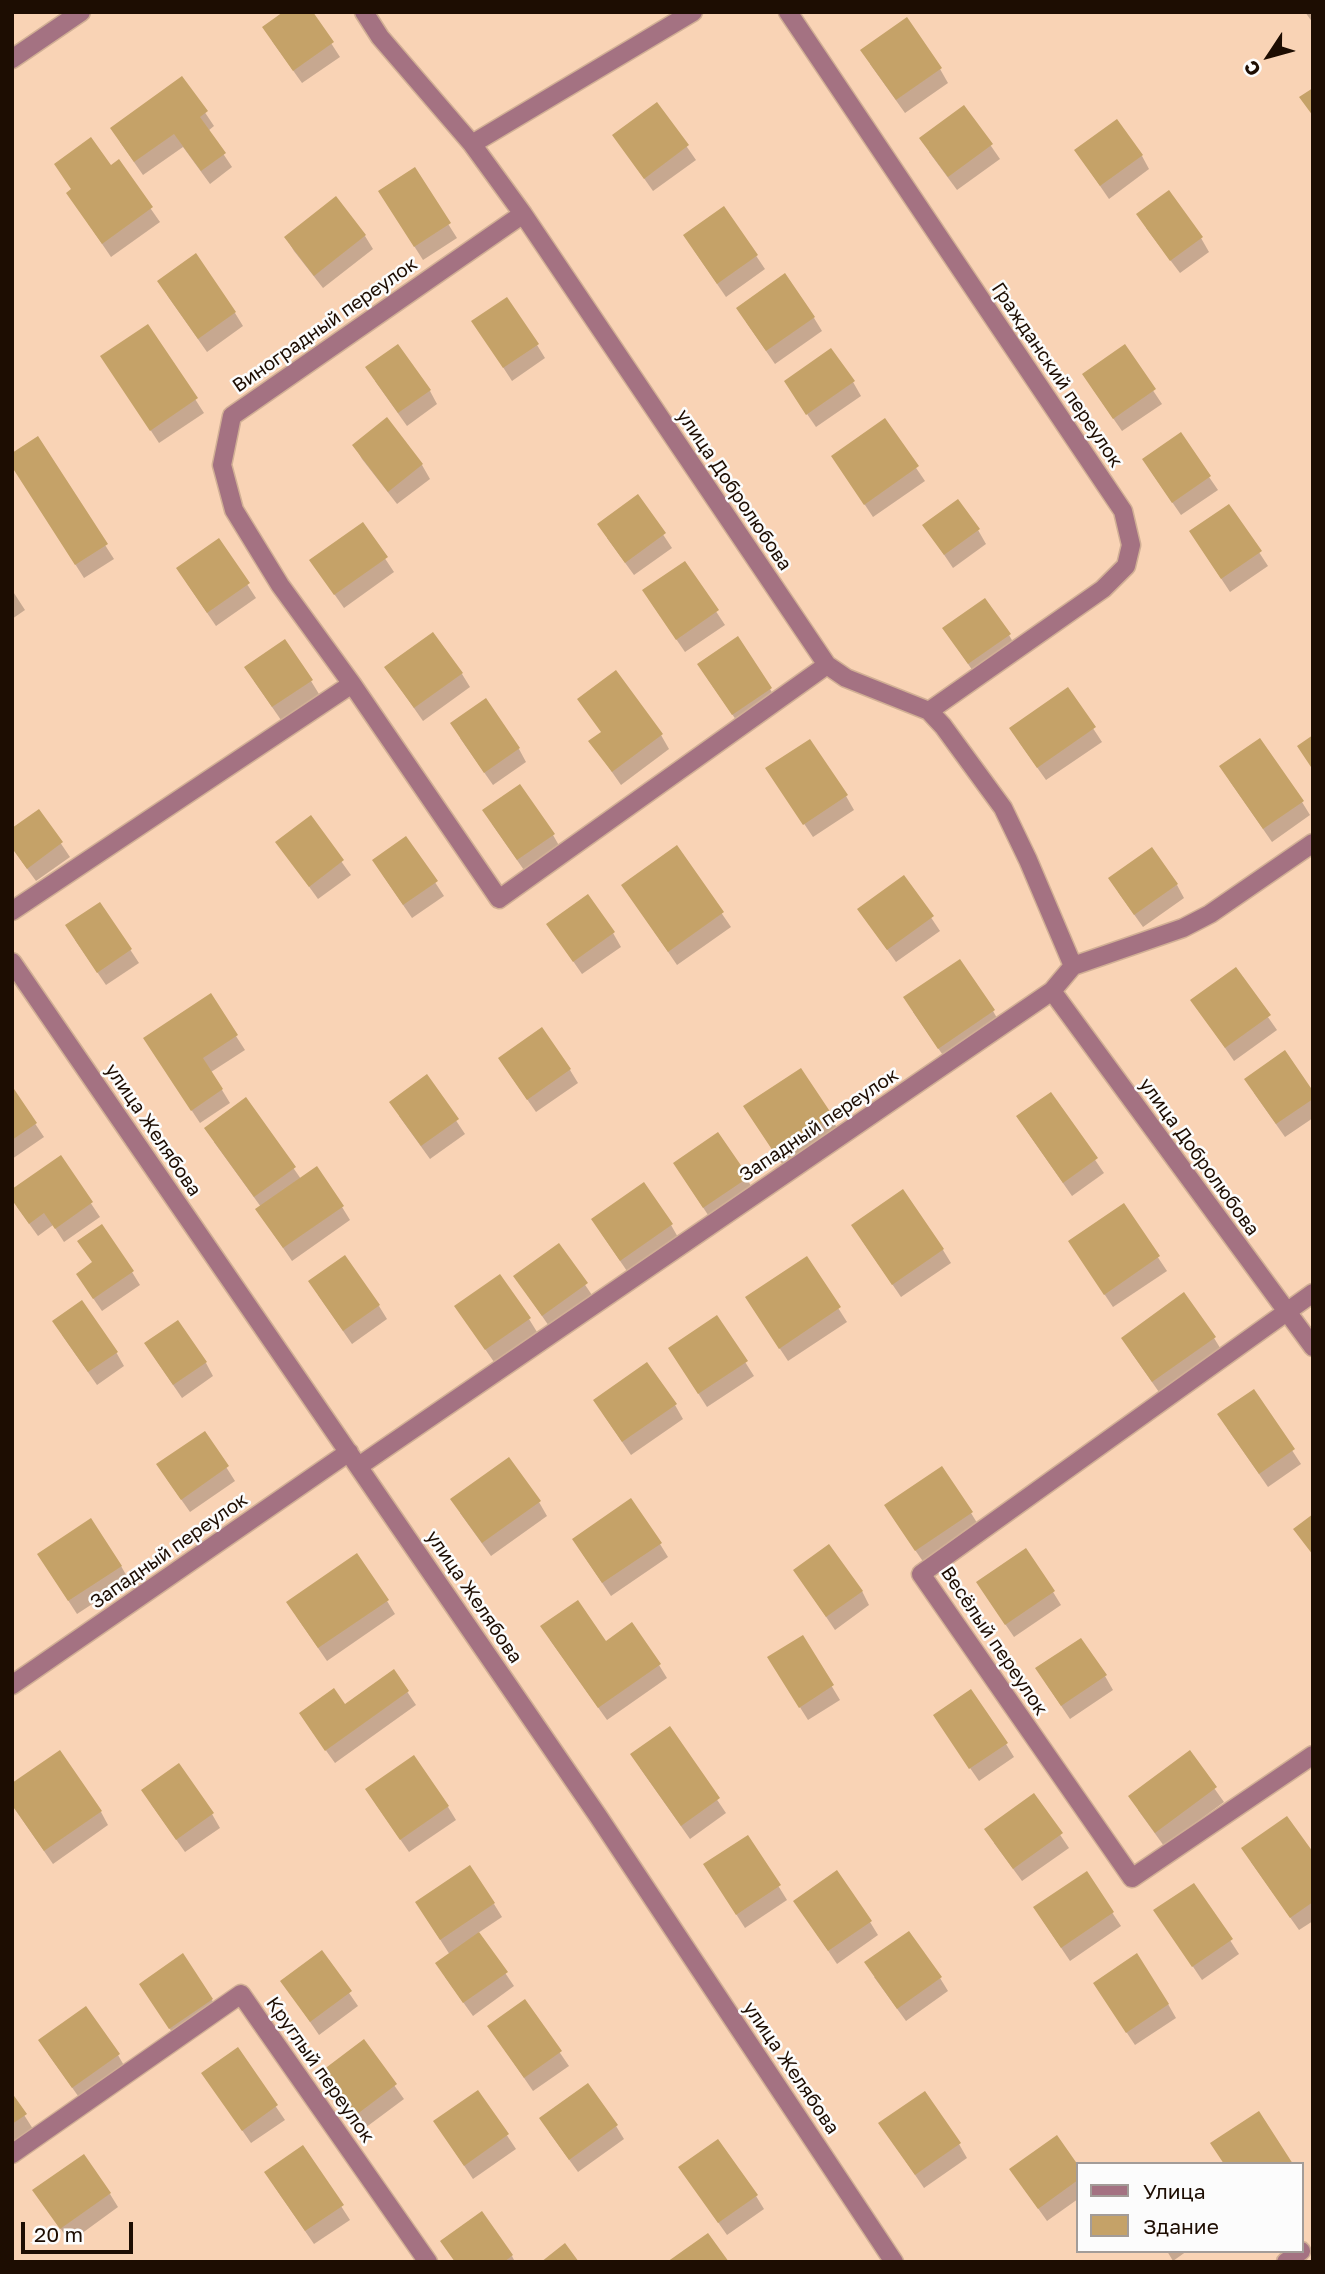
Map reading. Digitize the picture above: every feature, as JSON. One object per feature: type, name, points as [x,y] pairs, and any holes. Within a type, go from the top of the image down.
[{"type":"street","points":[[12,60],[81,12]]},
{"type":"street","name":"улица Добролюбова","points":[[364,12],[380,37],[472,144],[523,214],[827,665],[846,678],[929,711],[943,726],[1003,808],[1073,966]]},
{"type":"street","points":[[472,144],[693,12]]},
{"type":"street","name":"Гражданский переулок","points":[[788,12],[1123,511],[1131,545],[1126,566],[1103,589],[929,711]]},
{"type":"street","name":"Виноградный переулок","points":[[523,214],[232,416],[222,465],[233,510],[280,586],[352,684],[499,899],[827,665]]},
{"type":"street","points":[[12,911],[352,684]]},
{"type":"street","points":[[1073,966],[1182,928],[1210,914],[1313,843]]},
{"type":"street","name":"улица Желябова","points":[[12,962],[598,1816],[894,2262]]},
{"type":"street","name":"Западный переулок","points":[[12,1685],[1052,991],[1073,966]]},
{"type":"street","name":"улица Добролюбова","points":[[1052,991],[1313,1347]]},
{"type":"street","name":"Весёлый переулок","points":[[1313,1293],[922,1574],[1132,1878],[1313,1755]]},
{"type":"street","name":"Круглый переулок","points":[[12,2154],[241,1994],[428,2262]]},
{"type":"building","points":[[283,12],[313,12],[334,42],[293,71],[262,27]]},
{"type":"building","points":[[907,17],[942,68],[896,100],[860,50]]},
{"type":"building","points":[[182,76],[208,111],[200,117],[226,153],[201,171],[174,134],[134,162],[110,128]]},
{"type":"building","points":[[1313,88],[1313,116],[1299,97]]},
{"type":"building","points":[[657,102],[689,145],[644,179],[612,135]]},
{"type":"building","points":[[964,105],[993,144],[948,177],[919,138]]},
{"type":"building","points":[[1117,119],[1143,155],[1100,186],[1074,150]]},
{"type":"building","points":[[91,137],[111,165],[119,159],[153,207],[102,244],[66,193],[71,189],[54,164]]},
{"type":"building","points":[[415,167],[451,223],[414,247],[378,191]]},
{"type":"building","points":[[1169,190],[1203,237],[1170,261],[1136,214]]},
{"type":"building","points":[[336,196],[366,235],[314,276],[284,237]]},
{"type":"building","points":[[724,206],[758,255],[717,284],[683,235]]},
{"type":"building","points":[[196,253],[236,312],[198,339],[157,281]]},
{"type":"building","points":[[785,273],[815,317],[766,351],[736,308]]},
{"type":"building","points":[[507,297],[539,344],[503,368],[471,321]]},
{"type":"building","points":[[148,324],[198,398],[150,431],[100,356]]},
{"type":"building","points":[[398,344],[431,390],[398,413],[365,367]]},
{"type":"building","points":[[1125,344],[1156,389],[1113,419],[1082,374]]},
{"type":"building","points":[[831,348],[855,381],[806,415],[784,381]]},
{"type":"building","points":[[387,417],[423,464],[388,492],[352,445]]},
{"type":"building","points":[[885,418],[919,466],[864,505],[831,456]]},
{"type":"building","points":[[1181,432],[1211,476],[1172,503],[1142,459]]},
{"type":"building","points":[[38,436],[108,544],[75,565],[12,467],[12,453]]},
{"type":"building","points":[[638,494],[666,533],[625,563],[597,524]]},
{"type":"building","points":[[958,499],[980,529],[944,555],[922,525]]},
{"type":"building","points":[[1229,504],[1262,551],[1221,579],[1189,531]]},
{"type":"building","points":[[363,522],[388,557],[334,595],[309,560]]},
{"type":"building","points":[[219,538],[250,583],[207,613],[176,568]]},
{"type":"building","points":[[685,561],[719,610],[676,640],[642,590]]},
{"type":"building","points":[[985,598],[1011,634],[968,664],[942,628]]},
{"type":"building","points":[[433,632],[463,673],[414,708],[384,667]]},
{"type":"building","points":[[738,636],[772,688],[732,715],[697,664]]},
{"type":"building","points":[[285,639],[313,680],[272,707],[244,667]]},
{"type":"building","points":[[616,670],[663,734],[612,772],[588,741],[601,732],[577,699]]},
{"type":"building","points":[[1068,687],[1096,727],[1037,768],[1009,728]]},
{"type":"building","points":[[486,698],[520,748],[484,773],[450,723]]},
{"type":"building","points":[[1313,735],[1313,770],[1297,746]]},
{"type":"building","points":[[1260,738],[1304,801],[1263,829],[1219,766]]},
{"type":"building","points":[[810,739],[848,795],[803,825],[765,768]]},
{"type":"building","points":[[520,784],[555,834],[517,860],[482,810]]},
{"type":"building","points":[[39,809],[63,842],[27,869],[12,848],[12,828]]},
{"type":"building","points":[[311,815],[344,860],[309,887],[275,842]]},
{"type":"building","points":[[406,836],[438,881],[403,905],[372,860]]},
{"type":"building","points":[[677,845],[724,912],[668,952],[621,885]]},
{"type":"building","points":[[1152,847],[1178,884],[1134,915],[1108,878]]},
{"type":"building","points":[[904,875],[934,916],[887,950],[857,909]]},
{"type":"building","points":[[588,894],[615,932],[573,962],[546,924]]},
{"type":"building","points":[[100,902],[132,949],[97,973],[65,925]]},
{"type":"building","points":[[960,959],[995,1010],[938,1049],[903,997]]},
{"type":"building","points":[[1236,967],[1271,1015],[1225,1048],[1190,1000]]},
{"type":"building","points":[[211,993],[238,1035],[203,1058],[223,1089],[191,1111],[143,1038]]},
{"type":"building","points":[[542,1027],[571,1069],[527,1100],[498,1058]]},
{"type":"building","points":[[1285,1050],[1313,1091],[1313,1099],[1276,1124],[1244,1079]]},
{"type":"building","points":[[801,1068],[833,1116],[775,1154],[743,1106]]},
{"type":"building","points":[[427,1074],[459,1119],[421,1146],[389,1102]]},
{"type":"building","points":[[12,1086],[37,1123],[12,1140]]},
{"type":"building","points":[[1051,1092],[1098,1158],[1063,1183],[1016,1116]]},
{"type":"building","points":[[246,1097],[296,1167],[254,1197],[204,1128]]},
{"type":"building","points":[[718,1132],[749,1177],[703,1208],[673,1163]]},
{"type":"building","points":[[61,1155],[93,1202],[55,1229],[44,1213],[29,1224],[12,1200],[12,1189]]},
{"type":"building","points":[[317,1166],[344,1206],[283,1248],[255,1209]]},
{"type":"building","points":[[644,1182],[673,1224],[620,1261],[591,1219]]},
{"type":"building","points":[[903,1189],[944,1249],[892,1285],[851,1225]]},
{"type":"building","points":[[1124,1203],[1160,1256],[1104,1295],[1068,1241]]},
{"type":"building","points":[[102,1224],[134,1271],[93,1299],[76,1274],[92,1262],[77,1241]]},
{"type":"building","points":[[559,1243],[588,1283],[542,1316],[513,1276]]},
{"type":"building","points":[[345,1255],[380,1305],[343,1331],[308,1281]]},
{"type":"building","points":[[807,1256],[841,1307],[779,1349],[745,1297]]},
{"type":"building","points":[[500,1274],[531,1318],[485,1350],[454,1306]]},
{"type":"building","points":[[1184,1292],[1216,1337],[1152,1382],[1121,1338]]},
{"type":"building","points":[[82,1300],[118,1352],[88,1372],[52,1321]]},
{"type":"building","points":[[717,1315],[748,1361],[698,1394],[668,1348]]},
{"type":"building","points":[[178,1320],[207,1362],[173,1385],[144,1343]]},
{"type":"building","points":[[647,1362],[677,1404],[622,1442],[593,1400]]},
{"type":"building","points":[[1254,1389],[1295,1449],[1259,1474],[1217,1414]]},
{"type":"building","points":[[205,1431],[229,1466],[181,1500],[156,1464]]},
{"type":"building","points":[[509,1457],[541,1501],[482,1543],[450,1499]]},
{"type":"building","points":[[942,1466],[973,1512],[915,1551],[884,1505]]},
{"type":"building","points":[[631,1498],[662,1543],[602,1583],[572,1539]]},
{"type":"building","points":[[1313,1514],[1313,1555],[1293,1529]]},
{"type":"building","points":[[91,1518],[122,1566],[68,1601],[37,1554]]},
{"type":"building","points":[[829,1544],[863,1591],[826,1617],[793,1570]]},
{"type":"building","points":[[1026,1548],[1055,1591],[1005,1625],[976,1582]]},
{"type":"building","points":[[357,1553],[389,1600],[318,1648],[286,1602]]},
{"type":"building","points":[[578,1600],[606,1641],[632,1622],[661,1664],[598,1708],[540,1626]]},
{"type":"building","points":[[803,1635],[834,1685],[799,1708],[767,1657]]},
{"type":"building","points":[[1081,1638],[1107,1675],[1061,1706],[1035,1668]]},
{"type":"building","points":[[394,1669],[409,1691],[325,1751],[299,1713],[334,1688],[345,1704]]},
{"type":"building","points":[[971,1689],[1008,1743],[969,1769],[933,1715]]},
{"type":"building","points":[[670,1726],[720,1798],[681,1826],[630,1754]]},
{"type":"building","points":[[60,1750],[102,1811],[44,1851],[12,1805],[12,1783]]},
{"type":"building","points":[[1190,1750],[1217,1787],[1155,1833],[1128,1796]]},
{"type":"building","points":[[414,1755],[449,1806],[400,1840],[365,1789]]},
{"type":"building","points":[[179,1763],[214,1813],[176,1840],[141,1790]]},
{"type":"building","points":[[1034,1793],[1063,1833],[1013,1869],[984,1829]]},
{"type":"building","points":[[1287,1816],[1313,1852],[1313,1902],[1290,1918],[1241,1848]]},
{"type":"building","points":[[748,1835],[781,1885],[736,1915],[703,1864]]},
{"type":"building","points":[[470,1865],[495,1903],[440,1940],[415,1902]]},
{"type":"building","points":[[837,1870],[872,1921],[828,1951],[793,1901]]},
{"type":"building","points":[[1087,1871],[1114,1912],[1061,1948],[1033,1907]]},
{"type":"building","points":[[1194,1883],[1233,1939],[1192,1967],[1153,1910]]},
{"type":"building","points":[[909,1931],[942,1977],[897,2009],[864,1962]]},
{"type":"building","points":[[479,1932],[508,1972],[463,2003],[435,1963]]},
{"type":"building","points":[[322,1950],[352,1991],[310,2022],[280,1981]]},
{"type":"building","points":[[183,1953],[213,1999],[169,2029],[139,1984]]},
{"type":"building","points":[[1137,1953],[1169,2004],[1126,2033],[1093,1983]]},
{"type":"building","points":[[525,1999],[562,2051],[524,2078],[487,2026]]},
{"type":"building","points":[[86,2006],[120,2054],[72,2088],[38,2040]]},
{"type":"building","points":[[364,2039],[397,2084],[356,2115],[323,2070]]},
{"type":"building","points":[[238,2047],[278,2105],[242,2131],[201,2073]]},
{"type":"building","points":[[588,2083],[618,2125],[569,2160],[539,2118]]},
{"type":"building","points":[[478,2090],[509,2134],[464,2166],[433,2121]]},
{"type":"building","points":[[925,2091],[961,2143],[915,2175],[878,2123]]},
{"type":"building","points":[[12,2093],[27,2114],[12,2124]]},
{"type":"building","points":[[1259,2111],[1292,2162],[1223,2162],[1210,2143]]},
{"type":"building","points":[[1057,2135],[1076,2162],[1076,2181],[1038,2209],[1009,2169]]},
{"type":"building","points":[[718,2139],[758,2195],[718,2223],[678,2167]]},
{"type":"building","points":[[303,2145],[344,2205],[305,2231],[264,2172]]},
{"type":"building","points":[[84,2154],[111,2193],[60,2229],[32,2190]]},
{"type":"building","points":[[482,2211],[513,2255],[504,2262],[455,2262],[440,2241]]},
{"type":"building","points":[[708,2233],[729,2262],[667,2262]]},
{"type":"building","points":[[565,2243],[579,2262],[541,2262]]}]
